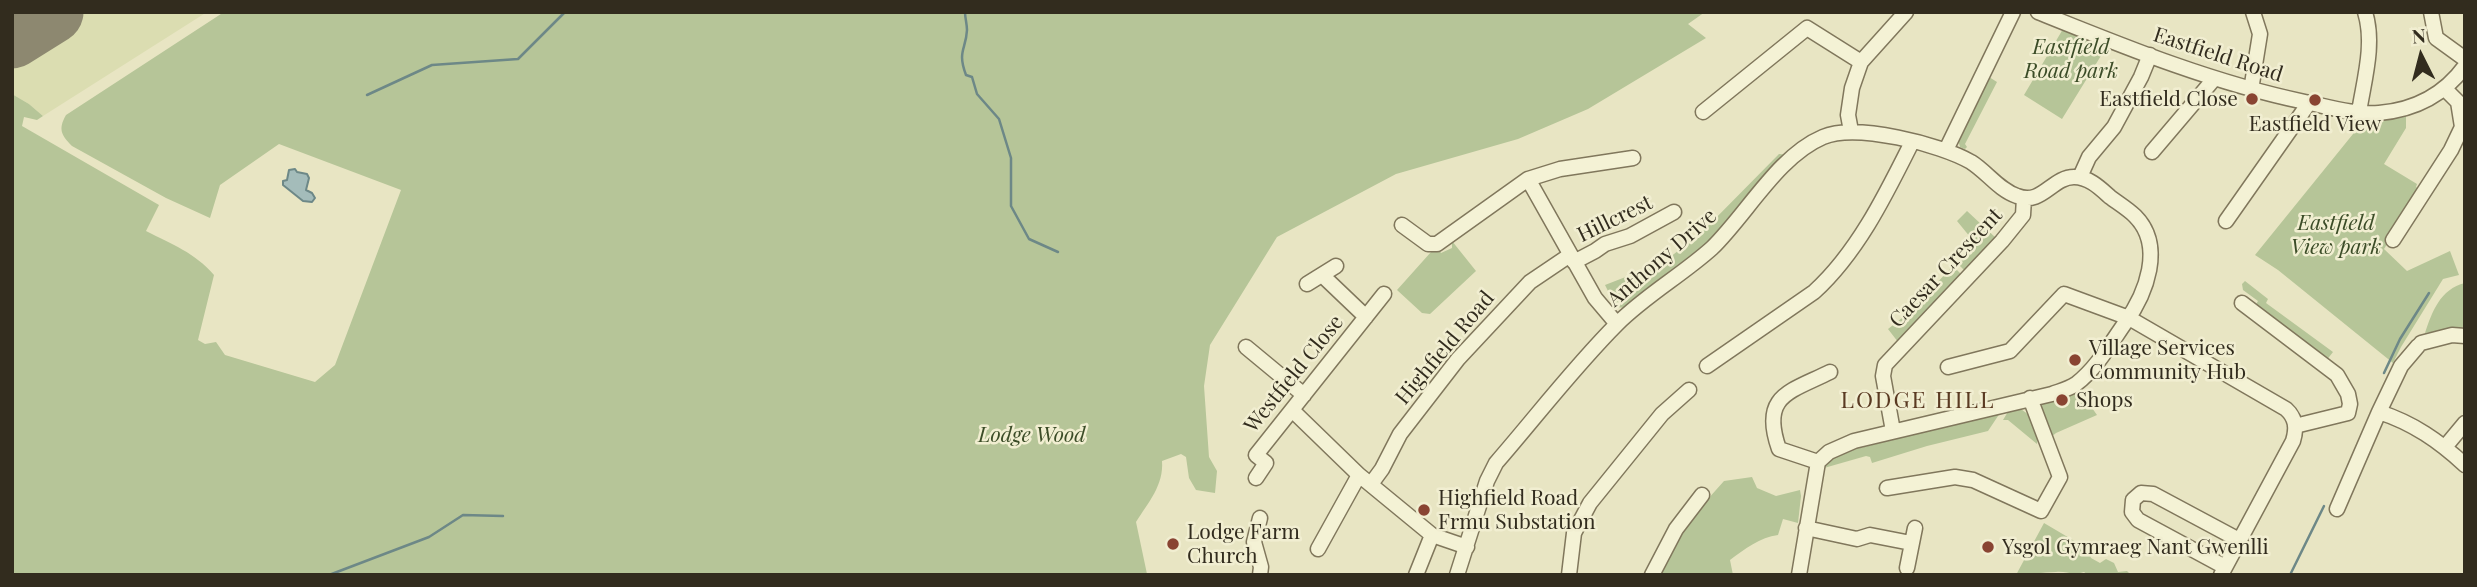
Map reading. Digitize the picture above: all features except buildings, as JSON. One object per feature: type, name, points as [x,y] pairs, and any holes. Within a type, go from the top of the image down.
[{"type":"street","points":[[1851,131],[1848,115],[1861,62],[1906,12]]},
{"type":"street","points":[[1946,150],[2013,12]]},
{"type":"street","name":"Eastfield Road","points":[[2038,12],[2214,79],[2309,103],[2378,113],[2406,108],[2445,89]]},
{"type":"street","points":[[2251,90],[2260,34],[2253,12]]},
{"type":"street","points":[[2359,112],[2368,55],[2368,22],[2365,12]]},
{"type":"street","points":[[2431,12],[2436,37],[2465,59]]},
{"type":"street","points":[[1703,112],[1807,28],[1861,62]]},
{"type":"street","points":[[1799,575],[1818,462],[1824,455],[1839,446],[1894,431],[2063,391],[2075,385],[2100,358],[2129,318],[2150,271],[2152,255],[2146,233],[2136,217],[2093,183],[2080,177],[2089,157],[2114,127],[2150,55]]},
{"type":"street","points":[[2393,240],[2451,150],[2462,127],[2458,102],[2445,89],[2465,66]]},
{"type":"street","points":[[2152,152],[2214,79]]},
{"type":"street","points":[[2227,221],[2309,103]]},
{"type":"street","name":"Anthony Drive","points":[[1457,575],[1487,481],[1496,463],[1617,324],[1710,249],[1805,147],[1826,135],[1851,131],[1912,142],[1946,150],[1972,163],[2004,189],[2024,198]]},
{"type":"street","points":[[1707,366],[1814,292],[1828,279],[1855,245],[1912,142]]},
{"type":"street","points":[[1402,225],[1428,244],[1437,244],[1528,179],[1560,169],[1633,158]]},
{"type":"street","name":"Caesar Crescent","points":[[1894,431],[1883,376],[1885,365],[2002,242],[2022,215],[2024,198],[2038,197],[2067,178],[2080,177]]},
{"type":"street","points":[[1528,179],[1595,298],[1617,324]]},
{"type":"street","name":"Hillcrest","points":[[1572,258],[1630,236],[1674,212]]},
{"type":"street","name":"Highfield Road","points":[[1318,549],[1365,479],[1382,469],[1400,434],[1458,359],[1530,282],[1572,258]]},
{"type":"street","points":[[1307,284],[1336,266]]},
{"type":"street","points":[[1322,275],[1366,317]]},
{"type":"street","name":"Westfield Close","points":[[1256,478],[1266,463],[1256,455],[1384,294]]},
{"type":"street","points":[[1948,367],[2010,351],[2064,294],[2129,318],[2171,345],[2281,406],[2292,415],[2295,426],[2292,441],[2223,571],[2138,520],[2132,512],[2133,500],[2141,493],[2152,494],[2239,540]]},
{"type":"street","points":[[2242,303],[2337,375],[2347,391],[2350,404],[2348,413],[2295,426]]},
{"type":"street","points":[[2337,509],[2401,366],[2420,345],[2452,335],[2465,335]]},
{"type":"street","points":[[1245,347],[1304,394]]},
{"type":"street","points":[[1818,462],[1779,449],[1774,412],[1777,402],[1784,396],[1830,372]]},
{"type":"street","points":[[1569,575],[1574,533],[1590,503],[1662,414],[1689,390]]},
{"type":"street","points":[[1887,488],[1955,477],[1973,480],[2041,511],[2060,477],[2030,398]]},
{"type":"street","points":[[1292,410],[1365,479],[1433,535],[1466,547]]},
{"type":"street","points":[[2379,412],[2399,418],[2421,430],[2465,465]]},
{"type":"street","points":[[2445,447],[2465,424]]},
{"type":"street","points":[[1652,575],[1676,529],[1702,495]]},
{"type":"street","points":[[1260,575],[1261,567],[1254,542],[1261,518]]},
{"type":"street","points":[[1806,528],[1857,539],[1870,535],[1911,543]]},
{"type":"street","points":[[1907,568],[1914,528]]},
{"type":"street","points":[[1416,575],[1433,535]]},
{"type":"green space","points":[[21,12],[73,12],[12,52],[12,18]]},
{"type":"green space","points":[[73,12],[207,12],[43,116],[12,94],[12,52]]},
{"type":"green space","name":"Lodge Wood","points":[[224,12],[1705,12],[1688,24],[1706,38],[1588,109],[1518,139],[1396,174],[1277,237],[1210,345],[1204,386],[1209,457],[1217,471],[1215,493],[1196,490],[1189,478],[1186,457],[1181,454],[1162,461],[1158,486],[1136,522],[1147,574],[12,575],[12,94],[43,116],[37,120],[24,117],[22,126],[159,205],[146,231],[191,255],[214,275],[198,340],[205,344],[216,342],[225,355],[315,382],[335,365],[401,190],[279,144],[220,185],[210,218],[166,198],[72,146],[65,138],[61,128],[66,115]]},
{"type":"green space","name":"Eastfield Road park","points":[[2063,29],[2107,46],[2062,119],[2024,95]]},
{"type":"green space","points":[[1989,77],[1997,82],[1965,144],[1965,149],[1960,147],[1958,140]]},
{"type":"green space","name":"Eastfield View park","points":[[2406,116],[2406,128],[2384,164],[2417,184],[2416,187],[2420,190],[2384,249],[2407,271],[2450,251],[2459,275],[2443,279],[2393,363],[2278,270],[2255,255],[2353,134],[2353,117],[2380,119]]},
{"type":"green space","points":[[1779,154],[1790,155],[1696,256],[1625,308],[1616,307],[1605,285],[1664,262],[1704,230]]},
{"type":"green space","points":[[1967,211],[1996,238],[1965,271],[1957,263],[1975,243],[1957,221]]},
{"type":"green space","points":[[1452,241],[1476,271],[1430,314],[1422,313],[1397,290],[1431,252],[1441,253],[1452,248]]},
{"type":"green space","points":[[1953,266],[1962,275],[1898,342],[1888,329],[1907,314]]},
{"type":"green space","points":[[2245,281],[2268,299],[2266,303],[2333,352],[2326,361],[2255,306],[2258,301],[2243,290],[2242,284]]},
{"type":"green space","points":[[2465,283],[2465,327],[2425,333],[2438,302],[2449,290]]},
{"type":"green space","points":[[2078,388],[2097,415],[2050,438],[2039,411],[2042,404]]},
{"type":"green space","points":[[2020,409],[2034,424],[2037,444],[2008,420],[2003,420],[2009,410]]},
{"type":"green space","points":[[2000,413],[1988,431],[1872,463],[1870,457],[1866,456],[1824,468],[1844,452]]},
{"type":"green space","points":[[1752,477],[1757,488],[1776,496],[1800,490],[1798,523],[1783,519],[1778,535],[1759,541],[1730,560],[1733,575],[1659,575],[1690,519],[1724,481]]},
{"type":"green space","points":[[2044,523],[2088,549],[2091,558],[2100,563],[2106,559],[2114,563],[2118,572],[2127,571],[2131,575],[2060,572],[2016,575]]},
{"type":"water","points":[[295,169],[307,174],[309,178],[306,190],[315,198],[312,202],[303,201],[283,185],[289,170]]},
{"type":"waterway","points":[[367,95],[432,65],[518,59],[565,12]]},
{"type":"waterway","points":[[965,12],[967,30],[962,55],[963,67],[966,75],[972,77],[977,94],[999,119],[1011,158],[1011,206],[1029,239],[1058,252]]},
{"type":"waterway","points":[[2384,373],[2400,339],[2429,293]]},
{"type":"waterway","points":[[2290,575],[2324,506]]},
{"type":"waterway","points":[[329,575],[429,537],[463,515],[503,516]]},
{"type":"runway","points":[[12,37],[52,12]]},
{"type":"place","name":"Eastfield Close","points":[[2252,99]]},
{"type":"place","name":"Eastfield View","points":[[2315,100]]},
{"type":"place","name":"Village Services Community Hub","points":[[2075,360]]},
{"type":"place","name":"Shops","points":[[2062,400]]},
{"type":"place","name":"Highfield Road Frmu Substation","points":[[1424,510]]},
{"type":"place","name":"Lodge Farm Church","points":[[1173,544]]},
{"type":"place","name":"Ysgol Gymraeg Nant Gwenlli","points":[[1988,547]]},
{"type":"district","name":"LODGE HILL","points":[[1918,401]]}]
